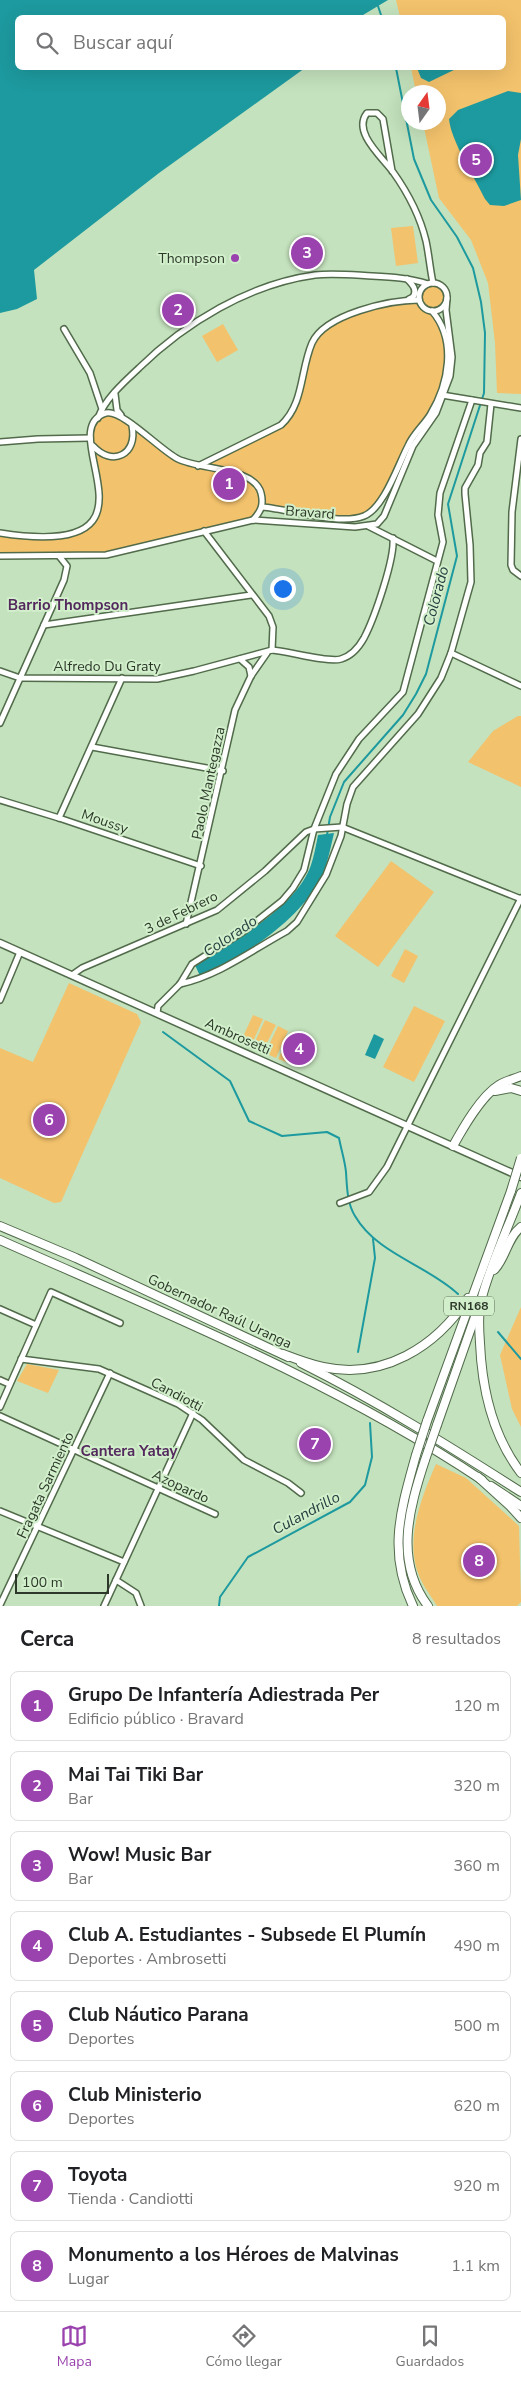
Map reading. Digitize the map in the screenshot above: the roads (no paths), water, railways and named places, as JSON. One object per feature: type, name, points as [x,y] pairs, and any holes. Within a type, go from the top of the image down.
[{"type":"main road","points":[[453,1146],[487,1096],[498,1085],[521,1076]]},
{"type":"main road","points":[[487,1096],[504,1088],[521,1091]]},
{"type":"main road","name":"RN168","points":[[413,1606],[402,1578],[397,1546],[404,1496],[427,1421],[511,1191],[521,1158]]},
{"type":"main road","name":"RN168","points":[[521,1194],[480,1302],[482,1372],[490,1414],[508,1453],[521,1473]]},
{"type":"main road","name":"Gobernador Raúl Uranga","points":[[0,1226],[76,1258],[283,1354],[358,1392],[421,1428],[521,1492]]},
{"type":"main road","points":[[491,1274],[500,1264],[510,1242],[521,1228]]},
{"type":"main road","name":"Gobernador Raúl Uranga","points":[[0,1241],[287,1369],[352,1402],[416,1438],[521,1506]]},
{"type":"main road","points":[[283,1354],[324,1367],[352,1370],[369,1369],[390,1363],[420,1349],[440,1333],[459,1312],[476,1286]]},
{"type":"main road","points":[[428,1606],[413,1578],[408,1559],[407,1541],[413,1497],[480,1302]]},
{"type":"main road","points":[[478,1477],[521,1518]]},
{"type":"street","points":[[392,171],[383,120],[378,113],[367,113],[363,118],[367,137],[410,197],[416,213],[425,239],[431,284]]},
{"type":"street","points":[[0,533],[43,537],[78,532],[91,525],[100,501],[93,466],[90,430],[102,409],[153,354],[172,338],[215,311],[256,291],[316,275],[358,275],[406,279],[440,285],[445,291],[447,298],[442,307],[432,311],[422,305],[419,300],[420,292],[431,284]]},
{"type":"street","points":[[406,279],[414,286],[416,292],[408,300]]},
{"type":"street","name":"Bravard","points":[[0,556],[106,555],[253,520],[368,526],[377,524],[384,516],[413,446],[433,420],[452,366],[447,298]]},
{"type":"street","points":[[198,466],[281,425],[289,418],[297,400],[312,344],[327,326],[377,306],[408,300],[419,300]]},
{"type":"street","name":"Bravard","points":[[262,507],[347,519],[360,518],[371,512],[378,505],[410,440],[429,416],[441,395],[447,370],[447,349],[443,328],[432,311]]},
{"type":"street","points":[[64,329],[90,373],[102,409]]},
{"type":"street","points":[[114,394],[118,410],[122,416],[132,426],[177,458],[198,466],[236,473],[251,479],[259,486],[262,507],[253,520]]},
{"type":"street","points":[[441,395],[521,408]]},
{"type":"street","points":[[157,1013],[158,1006],[180,984],[192,964],[244,931],[282,901],[304,870],[336,774],[359,739],[403,692],[443,542],[438,515],[440,494],[472,400]]},
{"type":"street","points":[[180,984],[200,980],[217,972],[294,926],[326,876],[341,836],[340,827],[354,787],[418,714],[441,678],[451,653],[471,582],[465,488],[478,465],[480,453],[487,442],[491,404]]},
{"type":"street","points":[[98,418],[111,413],[122,416]]},
{"type":"street","points":[[92,446],[105,456],[121,455],[129,449],[134,439],[132,426]]},
{"type":"street","points":[[0,442],[90,438]]},
{"type":"street","points":[[521,439],[512,512],[511,565],[513,570],[521,576]]},
{"type":"street","points":[[368,526],[437,561]]},
{"type":"street","points":[[204,532],[269,616],[273,627],[269,651],[332,660],[348,655],[364,637],[383,586],[394,546],[393,538]]},
{"type":"street","points":[[0,723],[67,570],[66,562],[59,556]]},
{"type":"street","points":[[44,625],[251,595]]},
{"type":"street","name":"Alfredo Du Graty","points":[[0,671],[20,678],[170,677],[269,651]]},
{"type":"street","name":"Paolo Mantegazza","points":[[186,924],[201,866],[235,710],[251,676],[269,651]]},
{"type":"street","points":[[451,653],[521,686]]},
{"type":"street","points":[[240,659],[249,667],[251,676]]},
{"type":"street","points":[[59,818],[122,678]]},
{"type":"street","points":[[92,747],[222,771]]},
{"type":"street","name":"Moussy","points":[[0,800],[201,866]]},
{"type":"street","points":[[317,828],[340,827],[521,899],[408,1126],[378,1180],[369,1192],[359,1198],[340,1203]]},
{"type":"street","name":"3 de Febrero","points":[[72,975],[82,968],[217,910],[288,850],[306,832],[317,828]]},
{"type":"street","name":"Ambrosetti","points":[[0,943],[521,1176]]},
{"type":"street","points":[[0,1000],[20,952]]},
{"type":"street","points":[[0,1408],[51,1292],[120,1323]]},
{"type":"street","points":[[0,1309],[36,1325]]},
{"type":"street","name":"Candiotti","points":[[21,1359],[99,1369],[178,1404],[193,1413],[244,1460],[288,1483],[301,1493]]},
{"type":"street","name":"Fragata Sarmiento","points":[[0,1605],[110,1373]]},
{"type":"street","points":[[0,1380],[10,1384]]},
{"type":"street","points":[[104,1606],[193,1413]]},
{"type":"street","name":"Azopardo","points":[[0,1416],[215,1514]]},
{"type":"street","points":[[0,1511],[124,1562]]},
{"type":"street","points":[[116,1580],[136,1593],[141,1606]]},
{"type":"water","points":[[0,0],[388,0],[363,15],[15,15],[15,70],[302,70],[159,173],[34,270],[37,299],[17,309],[0,313]]},
{"type":"water","points":[[418,70],[454,70],[429,82],[421,78]]},
{"type":"water","points":[[508,91],[521,93],[521,139],[518,155],[521,200],[504,206],[490,205],[485,199],[454,138],[449,119],[458,110]]},
{"type":"water","points":[[334,833],[323,874],[314,890],[287,921],[235,959],[200,976],[195,965],[244,935],[278,909],[292,895],[311,865],[318,835]]},
{"type":"water","points":[[374,1034],[384,1039],[375,1059],[365,1055]]},
{"type":"waterway","name":"Colorado","points":[[378,6],[381,15]]},
{"type":"waterway","name":"Colorado","points":[[327,835],[330,817],[344,782],[403,715],[426,674],[457,556],[448,504],[484,393],[485,333],[481,302],[473,268],[457,237],[431,200],[414,159],[396,70]]},
{"type":"waterway","name":"Colorado","points":[[163,1032],[230,1081],[249,1121],[282,1136],[327,1132],[339,1138],[350,1206],[364,1229],[389,1250],[432,1275],[458,1294]]},
{"type":"waterway","name":"Culandrillo","points":[[358,1352],[375,1258],[373,1239]]},
{"type":"waterway","name":"Colorado","points":[[498,1332],[521,1359]]},
{"type":"waterway","name":"Culandrillo","points":[[219,1606],[220,1597],[248,1557],[350,1502],[365,1485],[372,1457],[370,1423]]},
{"type":"place","name":"Club Náutico Parana","points":[[476,160]]},
{"type":"place","name":"Wow! Music Bar","points":[[307,253]]},
{"type":"place","name":"Thompson","points":[[235,258]]},
{"type":"place","name":"Mai Tai Tiki Bar","points":[[178,310]]},
{"type":"place","name":"Grupo De Infantería Adiestrada Per","points":[[229,484]]},
{"type":"place","name":"Club A. Estudiantes - Subsede El Plumín","points":[[299,1049]]},
{"type":"place","name":"Club Ministerio","points":[[49,1120]]},
{"type":"place","name":"Toyota","points":[[315,1444]]},
{"type":"place","name":"Monumento a los Héroes de Malvinas","points":[[479,1561]]},
{"type":"district","name":"Barrio Thompson","points":[[68,605]]},
{"type":"district","name":"Cantera Yatay","points":[[129,1451]]}]
